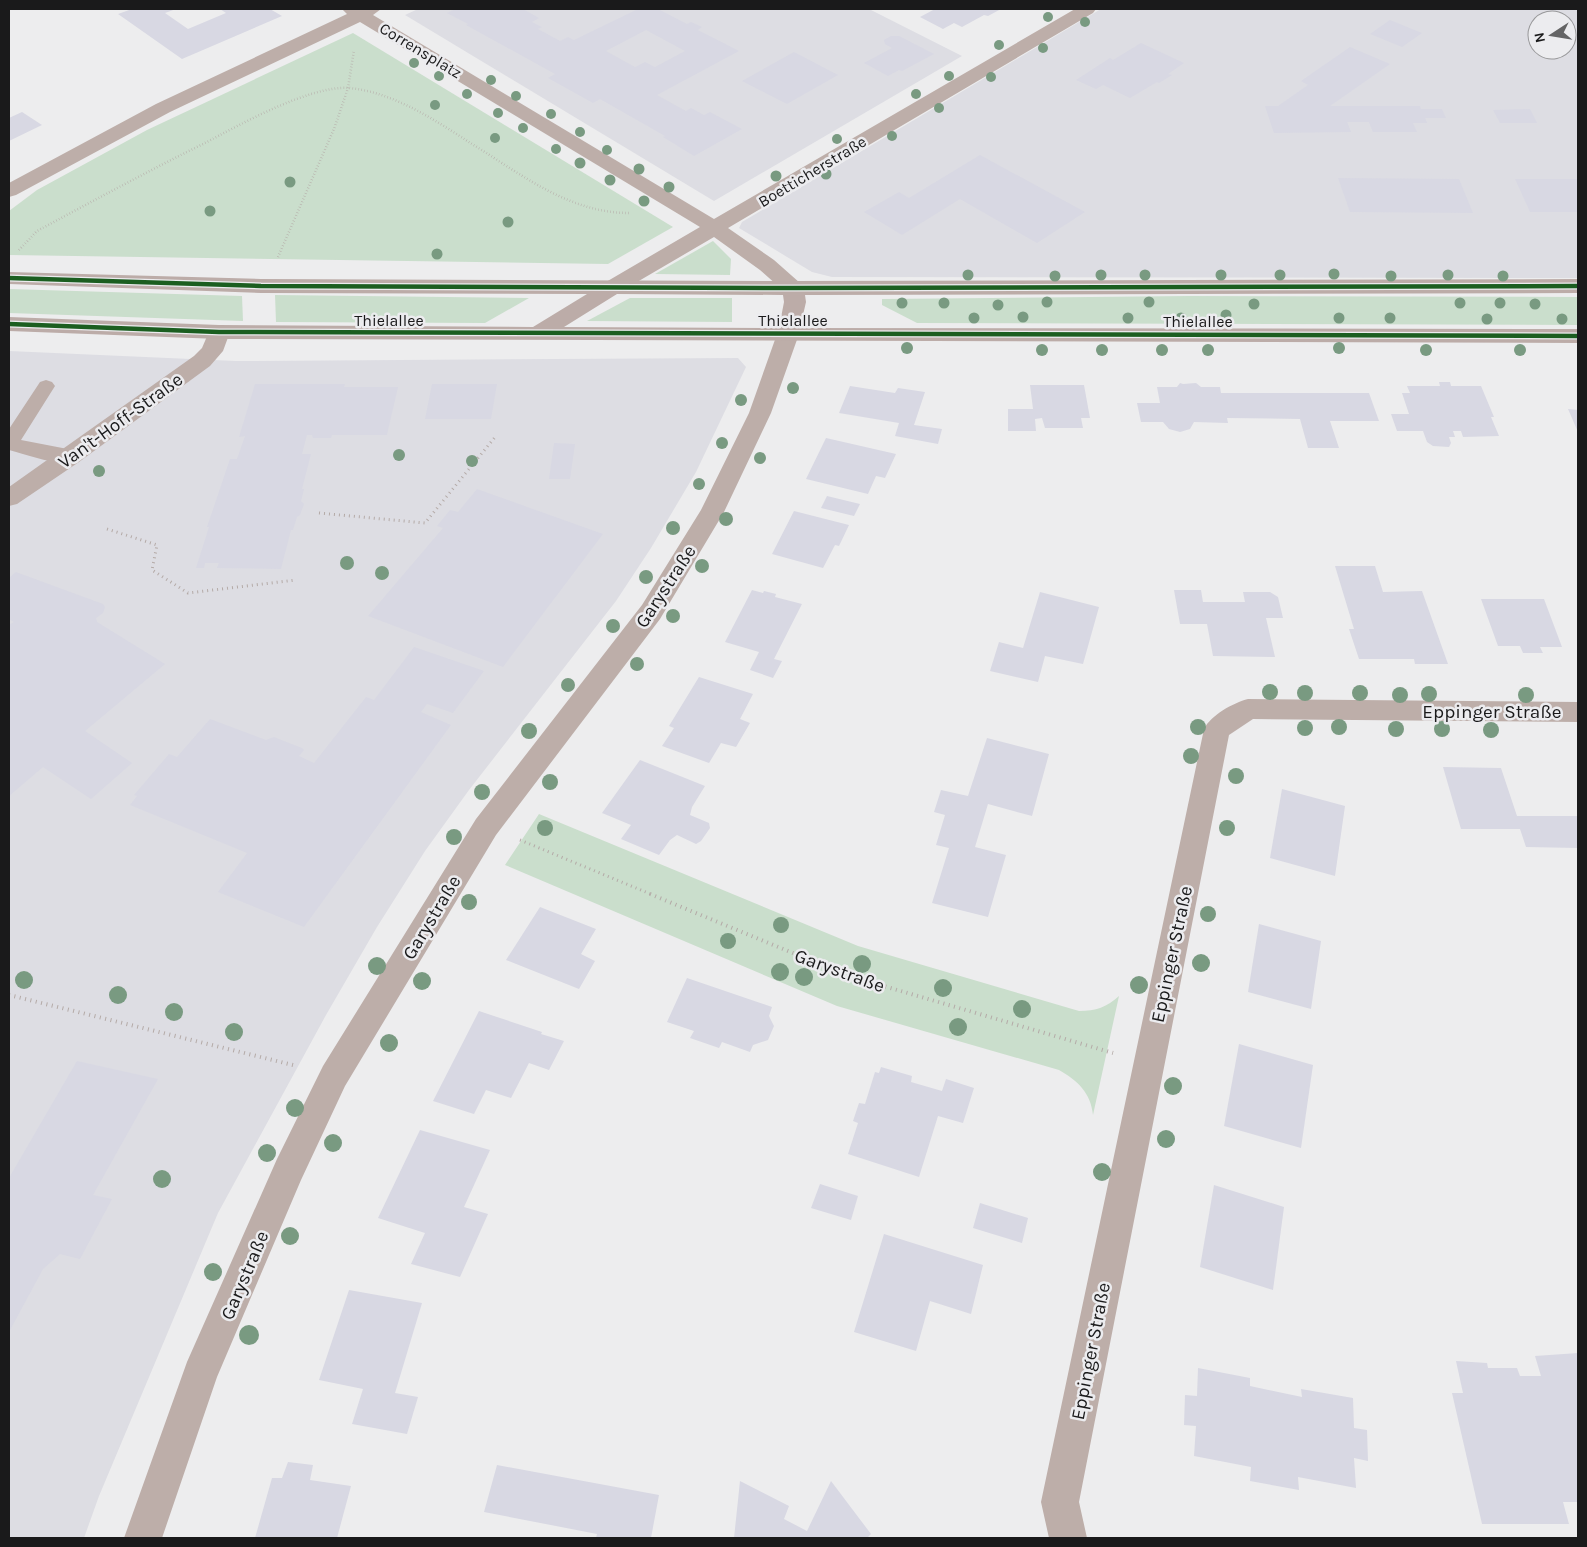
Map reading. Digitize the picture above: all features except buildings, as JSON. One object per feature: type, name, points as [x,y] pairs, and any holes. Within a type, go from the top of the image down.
[{"type":"main road","name":"Thielallee","points":[[9,278],[261,286],[613,288],[1578,286]]},
{"type":"main road","name":"Boetticherstraße","points":[[537,334],[613,288]]},
{"type":"main road","points":[[788,334],[795,302],[793,288]]},
{"type":"main road","name":"Thielallee","points":[[9,324],[219,332],[1578,336]]},
{"type":"street","name":"Boetticherstraße","points":[[613,288],[1087,9]]},
{"type":"street","name":"Corrensplatz","points":[[9,191],[163,108],[361,10],[715,228],[767,265],[793,288]]},
{"type":"street","name":"Van't-Hoff-Straße","points":[[9,498],[71,456],[202,361],[212,351],[219,332]]},
{"type":"street","name":"Garystraße","points":[[143,1538],[200,1375],[289,1170],[334,1076],[486,827],[650,612],[712,512],[760,413],[778,368],[788,334]]},
{"type":"street","name":"Eppinger Straße","points":[[1068,1538],[1060,1502],[1217,729],[1248,709],[1578,712]]},
{"type":"lane","points":[[46,386],[9,444],[71,456]]},
{"type":"path","points":[[275,265],[334,129],[348,88],[355,42]]},
{"type":"path","points":[[17,252],[37,231],[267,111],[321,91],[348,88],[386,97],[438,122],[549,192],[582,206],[616,213],[633,213]]},
{"type":"path","points":[[319,513],[425,523],[496,436]]},
{"type":"path","points":[[107,529],[157,546],[152,570],[188,593],[296,580]]},
{"type":"path","points":[[9,995],[302,1068]]},
{"type":"shaded area","points":[[418,9],[869,9],[962,56],[714,201],[405,15]]},
{"type":"shaded area","points":[[1101,9],[1578,9],[1578,278],[832,277],[812,272],[739,228],[742,222]]},
{"type":"shaded area","points":[[9,351],[236,361],[738,358],[746,367],[696,472],[651,548],[616,601],[469,790],[425,851],[377,927],[326,1015],[218,1213],[99,1496],[84,1538],[9,1538]]},
{"type":"green space","points":[[353,33],[673,227],[608,264],[9,255],[9,211],[37,190],[147,130]]},
{"type":"green space","points":[[713,241],[731,259],[730,275],[655,274]]},
{"type":"green space","points":[[9,289],[242,296],[243,321],[9,313]]},
{"type":"green space","points":[[275,295],[529,298],[485,323],[276,322]]},
{"type":"green space","points":[[1189,296],[1578,297],[1578,325],[917,323],[882,305],[882,299]]},
{"type":"green space","points":[[630,298],[732,298],[732,322],[587,321]]},
{"type":"green space","points":[[539,814],[858,946],[1079,1011],[1101,1008],[1119,996],[1093,1115],[1092,1107],[1082,1088],[1072,1078],[1059,1070],[837,1006],[505,865]]},
{"type":"cycle path","points":[[9,278],[261,286],[793,288],[1578,286]]},
{"type":"cycle path","points":[[9,324],[219,332],[1578,336]]}]
